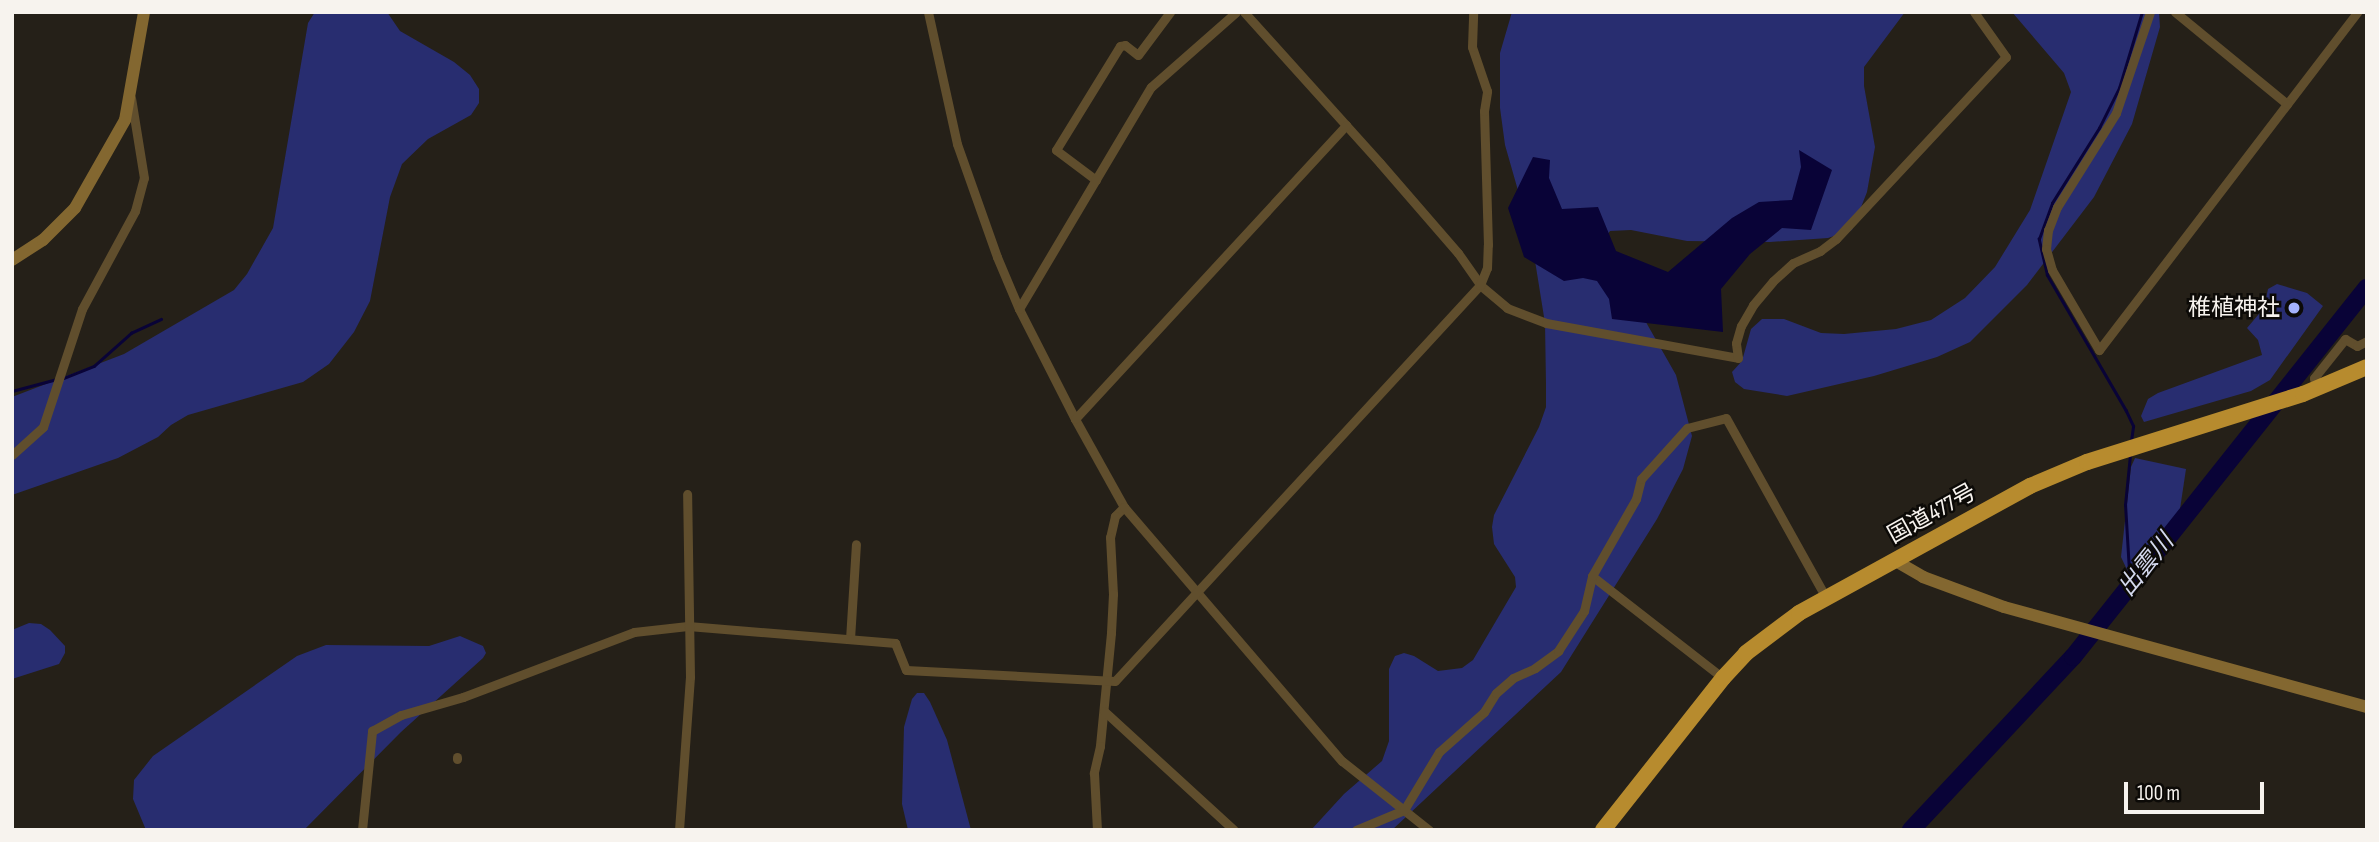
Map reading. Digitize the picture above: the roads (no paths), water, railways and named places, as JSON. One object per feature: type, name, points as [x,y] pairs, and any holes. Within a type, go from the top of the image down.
[{"type":"highway","name":"国道477号","points":[[1604,830],[1723,678],[1772,632],[1826,598],[2030,486],[2122,449],[2243,413],[2367,368]]},
{"type":"street","points":[[12,260],[43,240],[75,208],[125,120],[145,12]]},
{"type":"street","points":[[928,12],[957,144],[1019,309],[1074,419],[1124,507],[1342,761],[1429,830]]},
{"type":"street","points":[[1096,180],[1056,150],[1120,46],[1125,45],[1138,55],[1170,12]]},
{"type":"street","points":[[1019,309],[1151,87],[1236,12]]},
{"type":"street","points":[[1244,12],[1458,253],[1480,285],[1507,308],[1546,323],[1738,358],[1737,342],[1741,326],[1753,305],[1773,281],[1793,263],[1820,251],[1836,239],[2006,57],[1974,12]]},
{"type":"street","points":[[362,830],[372,731],[401,715],[463,697],[634,632],[688,626],[895,643],[906,670],[1115,681],[1480,285],[1487,268],[1488,244],[1484,111],[1488,91],[1472,47],[1473,12]]},
{"type":"street","points":[[2150,12],[2125,93],[2113,120],[2057,207],[2048,230],[2046,249],[2052,270],[2099,350],[2357,12]]},
{"type":"street","points":[[2175,12],[2287,104]]},
{"type":"street","points":[[12,455],[43,427],[82,309],[135,211],[144,178],[131,96]]},
{"type":"street","points":[[1074,419],[1346,125]]},
{"type":"street","points":[[2309,391],[2314,378],[2345,339],[2357,346],[2367,341]]},
{"type":"street","points":[[1356,830],[1404,810],[1439,752],[1484,712],[1496,693],[1558,651],[1584,611],[1592,576],[1636,499],[1641,479],[1686,428],[1726,418],[1826,598]]},
{"type":"street","points":[[679,830],[690,677],[688,626],[691,584],[687,494]]},
{"type":"street","points":[[1093,830],[1094,773],[1104,711],[1113,594],[1110,537],[1115,516],[1124,507]]},
{"type":"street","points":[[849,639],[856,544]]},
{"type":"street","points":[[1894,560],[1923,577],[1963,593],[2367,708]]},
{"type":"street","points":[[1592,576],[1723,678]]},
{"type":"street","points":[[1104,711],[1234,830]]},
{"type":"waterway","points":[[2131,441],[2133,426],[2047,275],[2039,239],[2052,203],[2099,128],[2119,88],[2142,12]]},
{"type":"waterway","name":"出雲川","points":[[1911,830],[2073,657],[2367,288]]},
{"type":"waterway","points":[[64,378],[94,366],[131,333],[161,319]]},
{"type":"waterway","points":[[12,391],[57,379]]},
{"type":"waterway","points":[[2130,455],[2125,505],[2130,588]]},
{"type":"place","name":"椎植神社","points":[[2294,308]]}]
